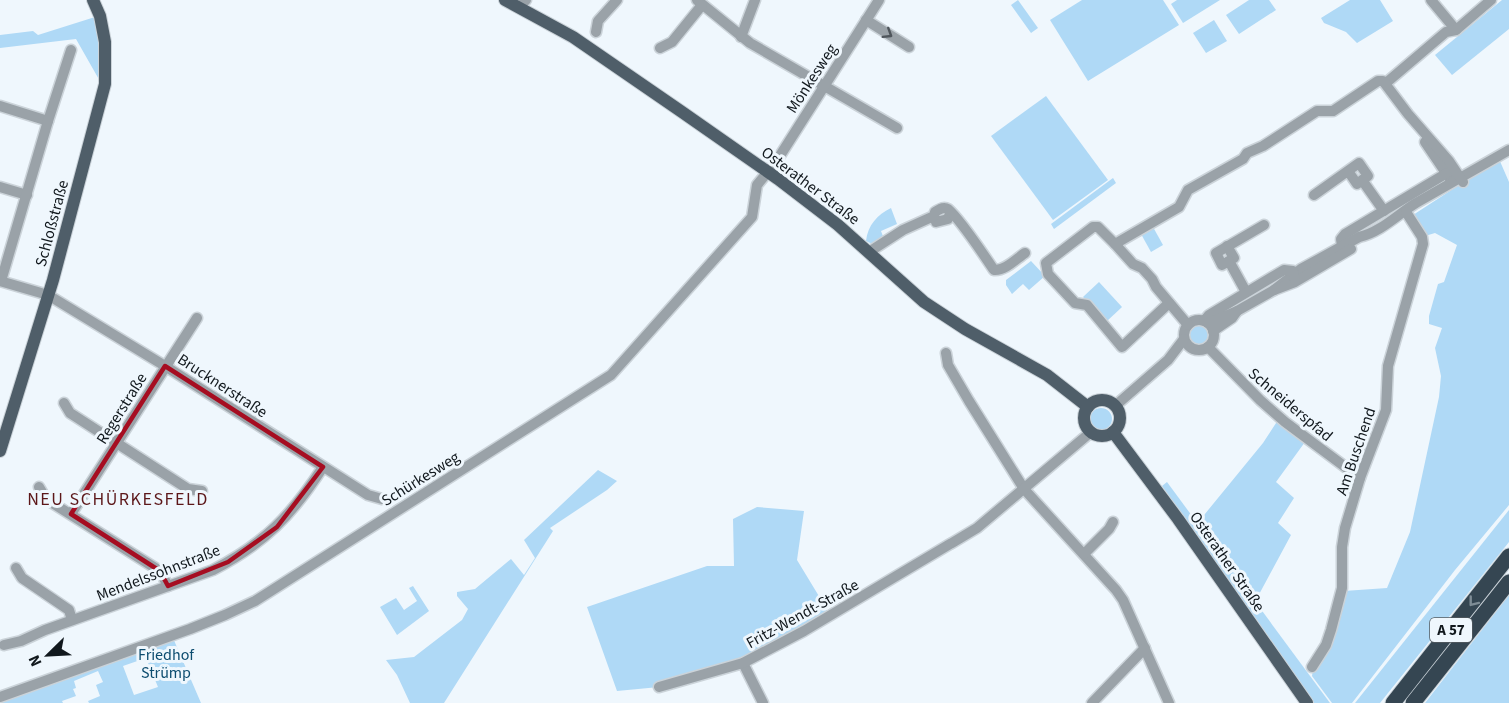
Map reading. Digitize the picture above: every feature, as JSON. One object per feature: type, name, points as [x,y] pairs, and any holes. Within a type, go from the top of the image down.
[{"type":"highway","name":"A 57","points":[[1393,703],[1509,556]]},
{"type":"highway","name":"A 57","points":[[1413,703],[1509,582]]},
{"type":"main road","name":"Schloßstraße","points":[[0,451],[48,295],[105,84],[105,42],[100,16],[93,0]]},
{"type":"main road","name":"Osterather Straße","points":[[505,0],[523,3],[767,172],[838,225],[916,296],[943,316],[1047,375],[1088,407]]},
{"type":"main road","points":[[1103,400],[1115,406],[1119,422],[1117,436],[1102,436],[1087,428],[1084,417],[1088,407],[1093,403],[1103,400]]},
{"type":"main road","name":"Osterather Straße","points":[[1117,436],[1179,519],[1307,703]]},
{"type":"street","points":[[596,32],[598,21],[617,0]]},
{"type":"street","points":[[741,37],[755,0]]},
{"type":"street","name":"Mönkesweg","points":[[767,172],[776,162],[879,0]]},
{"type":"street","points":[[1431,0],[1455,30]]},
{"type":"street","points":[[1386,83],[1446,32],[1455,30],[1491,0]]},
{"type":"street","points":[[660,48],[672,42],[700,2],[741,37],[897,128]]},
{"type":"street","points":[[866,20],[909,47]]},
{"type":"street","points":[[1,281],[71,50]]},
{"type":"street","points":[[1115,244],[1179,207],[1188,190],[1243,159],[1247,153],[1263,146],[1317,111],[1333,111],[1378,81],[1386,83],[1416,124],[1418,132],[1456,180]]},
{"type":"street","points":[[0,106],[48,121]]},
{"type":"street","points":[[1295,278],[1384,211],[1478,172],[1491,160],[1509,150]]},
{"type":"street","points":[[1314,195],[1359,163],[1368,176],[1362,180],[1384,211]]},
{"type":"street","name":"Schürkesweg","points":[[0,697],[190,629],[255,601],[611,375],[752,217],[758,185],[767,172]]},
{"type":"street","points":[[1295,278],[1290,270],[1284,270],[1209,315],[1209,325],[1213,340],[1208,347],[1200,350],[1188,343],[1184,331],[1196,320],[1209,325],[1232,318],[1237,311],[1356,245],[1367,235],[1406,212],[1414,211],[1456,180]]},
{"type":"street","points":[[0,187],[27,195]]},
{"type":"street","name":"Am Buschend","points":[[1312,667],[1326,645],[1334,620],[1342,588],[1341,547],[1345,528],[1360,478],[1386,410],[1388,366],[1423,244],[1422,237],[1406,212]]},
{"type":"street","points":[[869,252],[903,230],[934,216],[936,222],[940,223],[948,219],[950,213],[994,270],[1000,270],[1025,253]]},
{"type":"street","points":[[1246,292],[1229,261],[1234,258],[1227,246],[1264,225]]},
{"type":"street","points":[[1169,303],[1122,347],[1087,305],[1075,303],[1048,274],[1046,263],[1091,228],[1098,228],[1133,264],[1142,268],[1188,325]]},
{"type":"street","points":[[1342,241],[1367,235]]},
{"type":"street","name":"Brucknerstraße","points":[[1,281],[48,295],[165,366],[368,495],[382,499]]},
{"type":"street","name":"Regerstraße","points":[[71,514],[197,318]]},
{"type":"street","points":[[1115,406],[1188,343]]},
{"type":"street","name":"Schneiderspfad","points":[[1208,347],[1219,361],[1276,415],[1360,478]]},
{"type":"street","points":[[946,353],[948,365],[1024,489],[1123,600],[1169,703]]},
{"type":"street","points":[[64,403],[70,413],[188,489],[202,491]]},
{"type":"street","name":"Fritz-Wendt-Straße","points":[[659,687],[743,663],[804,631],[976,528],[1091,432]]},
{"type":"street","name":"Mendelssohnstraße","points":[[4,645],[21,641],[72,620],[213,570],[257,544],[277,527],[303,498],[323,467]]},
{"type":"street","points":[[39,487],[46,499],[160,571],[168,586]]},
{"type":"street","points":[[1084,554],[1113,522]]},
{"type":"street","points":[[16,568],[22,578],[69,610],[72,620]]},
{"type":"street","points":[[1092,703],[1145,648]]},
{"type":"street","points":[[743,663],[763,703]]},
{"type":"highlighted area","points":[[165,366],[323,467],[277,527],[228,562],[168,586],[160,571],[71,514]]},
{"type":"green space","points":[[1018,0],[1038,28],[1031,33],[1011,5]]},
{"type":"green space","points":[[1082,0],[1163,0],[1179,25],[1088,81],[1050,20]]},
{"type":"green space","points":[[1177,0],[1220,0],[1183,23],[1171,4]]},
{"type":"green space","points":[[1249,0],[1269,0],[1276,10],[1239,34],[1226,15]]},
{"type":"green space","points":[[1350,0],[1380,0],[1393,21],[1357,43],[1346,32],[1324,23],[1321,18]]},
{"type":"green space","points":[[1502,0],[1509,0],[1509,29],[1452,75],[1435,55]]},
{"type":"green space","points":[[95,17],[101,42],[101,83],[76,39],[0,48],[0,35],[33,31],[38,35]]},
{"type":"green space","points":[[1214,20],[1227,41],[1206,53],[1193,33]]},
{"type":"green space","points":[[1046,96],[1108,180],[1053,220],[991,136]]},
{"type":"green space","points":[[1499,159],[1509,182],[1509,505],[1455,570],[1352,703],[1332,703],[1312,676],[1313,670],[1344,591],[1387,588],[1410,532],[1439,397],[1441,376],[1435,348],[1442,328],[1429,324],[1429,316],[1438,284],[1444,282],[1457,245],[1435,233],[1425,236],[1413,215]]},
{"type":"green space","points":[[1113,178],[1116,183],[1054,229],[1051,224]]},
{"type":"green space","points":[[891,208],[897,224],[881,231],[884,239],[872,244],[866,241],[874,221]]},
{"type":"green space","points":[[1153,227],[1163,245],[1151,252],[1141,234]]},
{"type":"green space","points":[[1031,261],[1045,276],[1029,290],[1023,284],[1012,294],[1006,285],[1006,280]]},
{"type":"green space","points":[[1099,282],[1122,307],[1106,322],[1083,297]]},
{"type":"green space","points":[[1198,325],[1205,328],[1208,335],[1205,342],[1198,345],[1191,342],[1188,335],[1191,328]]},
{"type":"green space","points":[[1101,408],[1109,411],[1112,419],[1109,427],[1101,430],[1093,427],[1090,419],[1093,411]]},
{"type":"green space","points":[[1278,420],[1305,442],[1276,482],[1294,498],[1278,523],[1291,535],[1256,600],[1200,520],[1263,443]]},
{"type":"green space","points":[[598,470],[617,481],[550,528],[553,531],[444,703],[410,703],[397,675],[386,660],[414,657],[462,620],[468,609],[457,596],[457,592],[475,589],[511,559],[524,575],[535,558],[524,540]]},
{"type":"green space","points":[[1167,482],[1330,703],[1314,703],[1162,486]]},
{"type":"green space","points":[[757,507],[804,511],[797,560],[831,616],[743,663],[659,687],[617,691],[587,607],[707,566],[734,566],[733,519]]},
{"type":"green space","points":[[1509,510],[1509,542],[1380,703],[1355,703]]},
{"type":"green space","points":[[413,586],[429,611],[397,635],[380,607],[396,598],[404,610],[417,601],[409,588]]},
{"type":"green space","points":[[1509,595],[1509,703],[1425,703]]},
{"type":"green space","name":"Friedhof Strümp","points":[[173,638],[201,703],[89,703],[88,701],[100,696],[96,685],[103,682],[98,671],[74,681],[76,688],[73,689],[76,696],[62,701],[63,703],[0,703],[0,701]],"holes":[[[146,658],[158,687],[134,695],[123,666]]]},
{"type":"district","name":"NEU SCHÜRKESFELD","points":[[118,499]]}]
